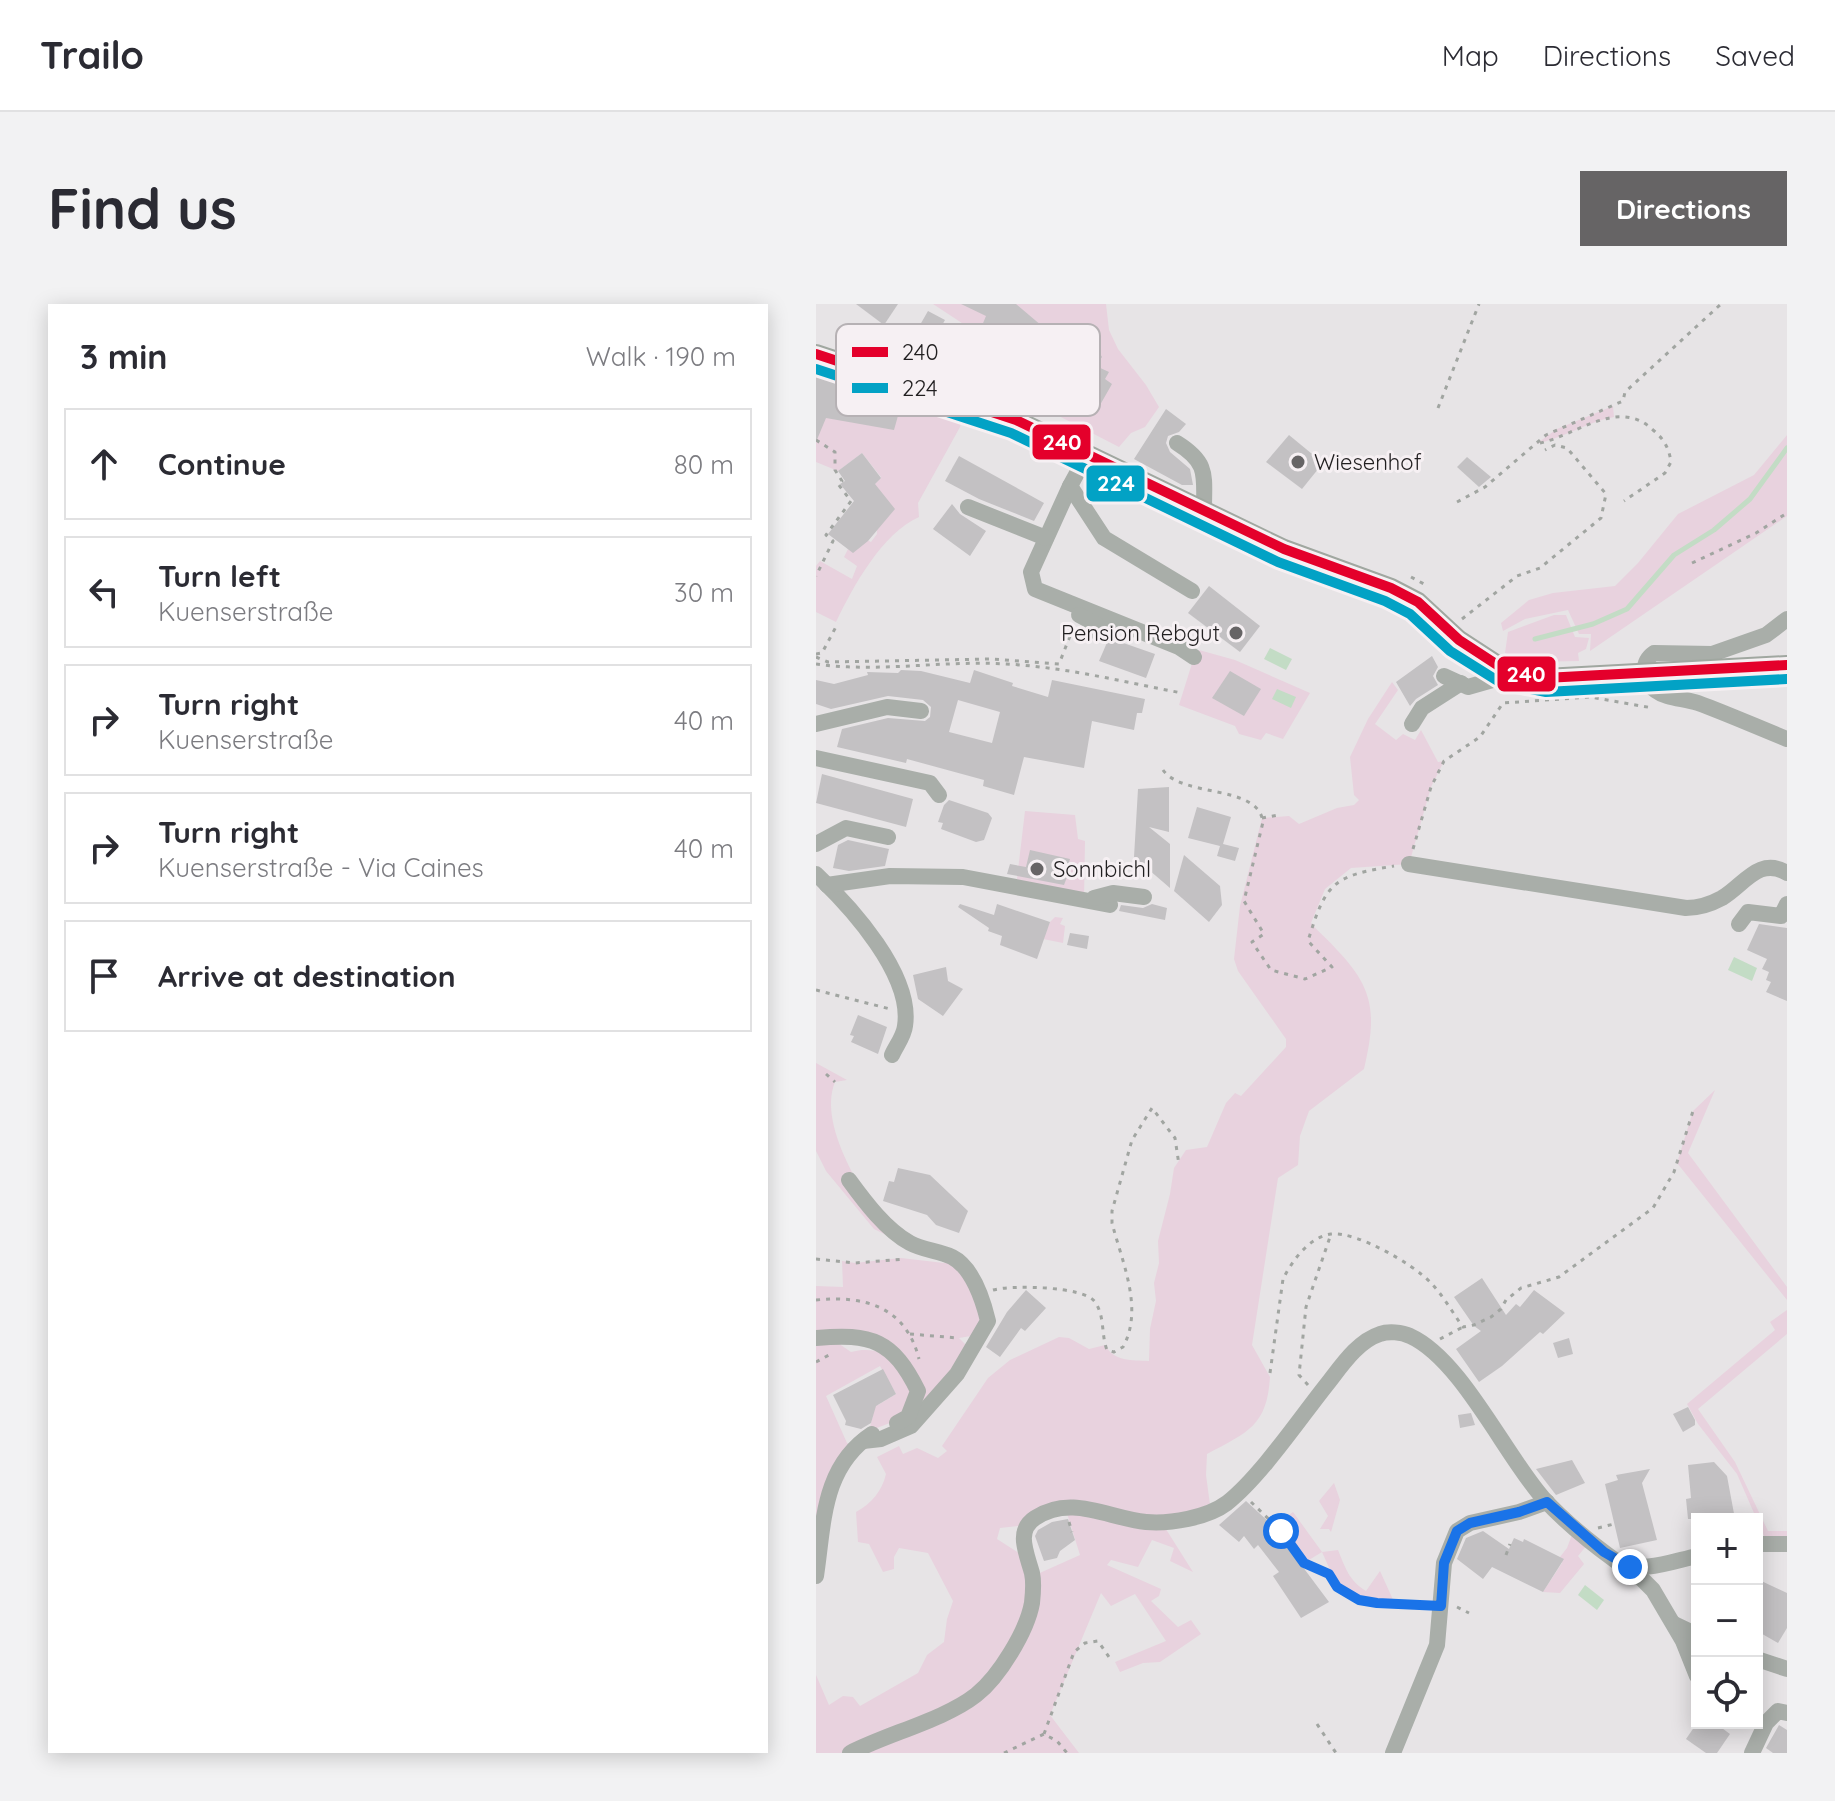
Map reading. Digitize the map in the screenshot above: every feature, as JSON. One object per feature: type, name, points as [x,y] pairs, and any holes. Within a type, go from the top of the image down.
[{"type":"main road","points":[[816,354],[836,360]]},
{"type":"main road","points":[[1006,416],[1303,558],[1418,602],[1459,640],[1505,670],[1545,678],[1787,665]]},
{"type":"street","points":[[1177,443],[1200,462],[1204,510]]},
{"type":"street","points":[[1088,453],[1031,572],[1035,589],[1179,647],[1194,657]]},
{"type":"street","points":[[1070,486],[1104,538],[1192,591]]},
{"type":"street","points":[[968,507],[1046,538]]},
{"type":"street","points":[[1033,579],[1032,598],[1096,624],[1099,634]]},
{"type":"street","points":[[1712,654],[1766,635],[1787,619]]},
{"type":"street","points":[[1787,636],[1750,648],[1712,654],[1654,653],[1646,660],[1644,674],[1647,682],[1658,692],[1695,701],[1787,739]]},
{"type":"street","points":[[1444,676],[1468,687],[1496,679],[1505,670]]},
{"type":"street","points":[[1412,724],[1422,708],[1461,683]]},
{"type":"street","points":[[816,724],[887,707],[921,711]]},
{"type":"street","points":[[816,758],[930,783],[939,795]]},
{"type":"street","points":[[816,844],[846,828],[888,837]]},
{"type":"street","points":[[1409,864],[1686,908],[1710,904],[1724,897],[1767,866],[1787,873]]},
{"type":"street","points":[[822,879],[963,877],[1110,905]]},
{"type":"street","points":[[822,879],[888,956],[905,1012],[905,1029],[892,1055]]},
{"type":"street","points":[[1089,901],[1113,893],[1144,897]]},
{"type":"street","points":[[1739,924],[1748,912],[1781,916],[1787,904]]},
{"type":"street","points":[[849,1180],[865,1202],[896,1232],[911,1243],[955,1259],[981,1292],[986,1327],[957,1374],[911,1426],[881,1439],[863,1441]]},
{"type":"street","points":[[850,1753],[949,1711],[977,1694],[1000,1667],[1024,1630],[1032,1603],[1033,1577],[1024,1538],[1026,1525],[1061,1507],[1075,1506],[1145,1522],[1196,1516],[1216,1510],[1239,1491],[1351,1355],[1381,1333],[1406,1334],[1437,1355],[1547,1502],[1604,1552],[1630,1567],[1653,1590],[1674,1624],[1691,1662]]},
{"type":"street","points":[[816,1338],[841,1335],[888,1347],[910,1375],[918,1391],[908,1417],[855,1447],[831,1483],[816,1576]]},
{"type":"street","points":[[1393,1753],[1433,1657],[1440,1631],[1444,1563],[1457,1531],[1470,1523],[1547,1502]]},
{"type":"street","points":[[1763,1544],[1787,1544]]},
{"type":"street","points":[[1630,1567],[1653,1567],[1691,1558]]},
{"type":"street","points":[[1674,1624],[1691,1632]]},
{"type":"street","points":[[1763,1661],[1785,1670]]},
{"type":"street","points":[[1752,1753],[1766,1723],[1778,1711],[1787,1713]]},
{"type":"path","points":[[1438,408],[1479,304]]},
{"type":"path","points":[[1457,502],[1485,487],[1557,429],[1623,401],[1625,392],[1721,304]]},
{"type":"path","points":[[1536,444],[1609,417],[1623,415],[1647,423],[1669,449],[1671,462],[1665,473],[1624,501]]},
{"type":"path","points":[[816,440],[835,452],[835,470],[842,481],[838,484],[851,501],[826,535],[833,541],[816,576]]},
{"type":"path","points":[[1463,619],[1517,576],[1540,568],[1601,518],[1606,494],[1567,448],[1555,445],[1545,450]]},
{"type":"path","points":[[1692,563],[1756,533],[1787,513]]},
{"type":"path","points":[[1398,592],[1412,576],[1431,590]]},
{"type":"path","points":[[816,656],[828,662],[991,659],[1059,664],[1076,614]]},
{"type":"path","points":[[816,656],[822,653],[838,623]]},
{"type":"path","points":[[816,664],[859,667],[1004,664],[1061,670],[1182,693]]},
{"type":"path","points":[[1163,770],[1178,781],[1253,803],[1262,812],[1244,901],[1264,934],[1252,942],[1271,970],[1305,979],[1332,967],[1308,941],[1323,898],[1330,888],[1362,871],[1409,864],[1431,787],[1444,761],[1480,737],[1503,703],[1590,697],[1660,710]]},
{"type":"path","points":[[1262,818],[1278,815]]},
{"type":"path","points":[[816,990],[905,1012]]},
{"type":"path","points":[[826,1074],[835,1082]]},
{"type":"path","points":[[981,1292],[1003,1287],[1086,1293],[1095,1302],[1107,1350],[1114,1352],[1123,1347],[1133,1317],[1132,1300],[1112,1223],[1112,1211],[1132,1140],[1152,1108],[1175,1138],[1179,1165]]},
{"type":"path","points":[[1270,1373],[1283,1279],[1304,1250],[1320,1238],[1331,1234],[1356,1239],[1390,1253],[1430,1281],[1463,1327],[1474,1325],[1491,1317],[1521,1288],[1559,1277],[1653,1208],[1674,1172],[1693,1111]]},
{"type":"path","points":[[1323,1389],[1304,1383],[1299,1375],[1306,1307],[1331,1234]]},
{"type":"path","points":[[816,1259],[855,1263],[901,1258],[914,1260]]},
{"type":"path","points":[[816,1300],[849,1299],[874,1304],[900,1320],[910,1334],[958,1338],[986,1327]]},
{"type":"path","points":[[1251,1502],[1281,1531],[1304,1563],[1329,1574],[1337,1587],[1359,1600],[1441,1606]]},
{"type":"path","points":[[1595,1529],[1614,1524]]},
{"type":"path","points":[[1506,1555],[1510,1544]]},
{"type":"path","points":[[1004,1753],[1044,1734],[1074,1652],[1085,1643],[1098,1641],[1111,1660]]},
{"type":"path","points":[[1317,1724],[1336,1753]]},
{"type":"path","points":[[1044,1734],[1057,1741],[1067,1753]]},
{"type":"shaded area","points":[[933,304],[1106,304],[1109,330],[1118,349],[1159,407],[1145,427],[1131,433],[1119,447],[1059,416],[1100,416],[1100,324],[963,324]]},
{"type":"shaded area","points":[[816,354],[836,362],[836,416],[963,416],[960,427],[918,503],[919,517],[893,535],[881,548],[836,622],[816,612],[816,566],[820,561],[852,579],[857,566],[844,557],[848,549],[867,540],[871,542],[877,534],[875,484],[881,477],[862,453],[838,471],[816,462]]},
{"type":"shaded area","points":[[1613,406],[1614,417],[1536,444],[1557,429]]},
{"type":"shaded area","points":[[1787,435],[1787,516],[1590,651],[1591,634],[1579,634],[1568,610],[1525,619],[1503,631],[1501,623],[1529,600],[1553,593],[1615,586],[1678,514],[1754,475]]},
{"type":"shaded area","points":[[1554,615],[1566,615],[1575,637],[1589,638],[1586,649],[1578,653],[1579,661],[1528,662],[1505,653],[1508,632]]},
{"type":"shaded area","points":[[1270,648],[1292,659],[1286,670],[1264,659]]},
{"type":"shaded area","points":[[1199,650],[1235,660],[1310,693],[1283,739],[1266,733],[1261,740],[1239,734],[1235,726],[1179,705]]},
{"type":"shaded area","points":[[1392,682],[1398,690],[1375,724],[1396,740],[1403,734],[1415,740],[1421,730],[1438,762],[1444,761],[1431,787],[1409,864],[1351,868],[1325,889],[1311,923],[1350,964],[1359,978],[1370,1005],[1370,1034],[1364,1069],[1309,1111],[1300,1136],[1298,1165],[1278,1178],[1252,1345],[1270,1377],[1265,1407],[1253,1426],[1207,1454],[1206,1475],[1211,1512],[1164,1526],[1193,1572],[1170,1561],[1174,1548],[1152,1540],[1138,1567],[1111,1560],[1107,1565],[1161,1589],[1159,1596],[1151,1601],[1178,1627],[1191,1620],[1201,1634],[1160,1662],[1143,1663],[1120,1672],[1115,1662],[1166,1641],[1135,1594],[1111,1606],[1101,1593],[1050,1715],[1079,1753],[816,1753],[816,1675],[829,1705],[843,1696],[853,1697],[860,1706],[918,1673],[927,1655],[944,1642],[953,1601],[928,1553],[899,1548],[894,1557],[894,1569],[883,1572],[869,1544],[858,1542],[856,1512],[876,1496],[886,1474],[877,1457],[899,1446],[903,1454],[917,1448],[938,1458],[947,1451],[942,1446],[988,1378],[1010,1360],[1059,1337],[1069,1338],[1089,1349],[1105,1345],[1113,1355],[1124,1359],[1149,1361],[1150,1329],[1156,1301],[1154,1283],[1159,1263],[1158,1241],[1174,1168],[1186,1150],[1207,1147],[1226,1103],[1235,1093],[1241,1096],[1286,1047],[1286,1039],[1238,971],[1234,959],[1240,906],[1262,818],[1289,816],[1299,824],[1337,808],[1354,805],[1359,800],[1354,795],[1350,757],[1368,719]],"holes":[[[1065,1507],[1080,1555],[1033,1576],[1028,1559],[997,1539],[1000,1528],[1026,1525]]]},
{"type":"shaded area","points":[[1277,689],[1296,697],[1291,708],[1272,699]]},
{"type":"shaded area","points":[[1025,811],[1075,815],[1078,839],[1085,841],[1084,900],[1016,887]]},
{"type":"shaded area","points":[[1055,917],[1063,918],[1060,924],[1065,926],[1063,943],[1043,939]]},
{"type":"shaded area","points":[[1734,957],[1757,968],[1752,981],[1728,970]]},
{"type":"shaded area","points":[[816,1063],[847,1080],[835,1082],[831,1101],[839,1143],[861,1187],[898,1241],[874,1229],[826,1171],[816,1151]]},
{"type":"shaded area","points":[[1715,1090],[1688,1153],[1787,1287],[1787,1300],[1677,1163],[1693,1111]]},
{"type":"shaded area","points":[[901,1258],[944,1263],[955,1259],[981,1292],[983,1334],[959,1338],[972,1351],[923,1413],[872,1434],[891,1426],[916,1406],[888,1345],[816,1332],[816,1286],[843,1287],[842,1261],[855,1263]]},
{"type":"shaded area","points":[[1787,1310],[1787,1334],[1698,1409],[1735,1462],[1759,1513],[1754,1513],[1737,1474],[1698,1424],[1687,1404],[1775,1330],[1770,1322]]},
{"type":"shaded area","points":[[835,1341],[851,1352],[875,1351],[894,1361],[906,1380],[911,1403],[895,1421],[869,1431],[873,1415],[869,1400],[878,1405],[896,1394],[880,1366],[826,1396],[847,1443],[855,1447],[831,1483],[816,1575],[816,1343]]},
{"type":"shaded area","points":[[1334,1483],[1340,1500],[1331,1532],[1320,1529],[1328,1516],[1319,1501]]},
{"type":"shaded area","points":[[1293,1512],[1322,1552],[1304,1563],[1275,1525]]},
{"type":"shaded area","points":[[1763,1521],[1768,1531],[1787,1531],[1787,1544],[1764,1536]]},
{"type":"shaded area","points":[[1573,1532],[1587,1545],[1578,1556],[1584,1564],[1560,1593],[1543,1592],[1562,1563],[1560,1557]]},
{"type":"shaded area","points":[[1338,1550],[1345,1568],[1366,1591],[1380,1571],[1395,1604],[1358,1598],[1342,1589],[1329,1574],[1331,1572],[1322,1552]]},
{"type":"shaded area","points":[[1585,1585],[1604,1600],[1597,1610],[1578,1595]]},
{"type":"building","points":[[856,304],[898,304],[883,324]]},
{"type":"building","points":[[961,304],[1016,304],[1040,324],[983,324],[986,316]]},
{"type":"building","points":[[928,311],[945,320],[943,324],[921,324]]},
{"type":"building","points":[[816,368],[836,375],[836,416],[898,416],[894,430],[826,418],[816,442]]},
{"type":"building","points":[[1100,368],[1109,372],[1105,379],[1112,384],[1100,405]]},
{"type":"building","points":[[1166,409],[1186,424],[1179,432],[1168,436],[1166,443],[1170,452],[1190,469],[1193,485],[1182,485],[1134,459]]},
{"type":"building","points":[[1289,435],[1323,463],[1302,489],[1266,462]]},
{"type":"building","points":[[862,453],[881,478],[875,484],[895,509],[868,541],[853,553],[828,534],[854,501],[840,484],[845,481],[838,471]]},
{"type":"building","points":[[959,456],[1044,503],[1034,521],[979,499],[945,481]]},
{"type":"building","points":[[1467,457],[1491,477],[1479,487],[1457,467]]},
{"type":"building","points":[[952,504],[960,514],[986,531],[970,556],[933,529]]},
{"type":"building","points":[[1209,586],[1260,626],[1240,652],[1188,613]]},
{"type":"building","points":[[1109,638],[1155,654],[1146,678],[1099,661]]},
{"type":"building","points":[[1432,656],[1438,667],[1433,676],[1438,685],[1410,706],[1396,682]]},
{"type":"building","points":[[901,670],[921,671],[970,683],[974,670],[1048,697],[1052,680],[1145,699],[1142,713],[1137,713],[1134,730],[1092,721],[1084,768],[1024,757],[1014,795],[983,786],[984,780],[907,759],[906,763],[837,747],[842,729],[888,718],[925,721],[930,717],[931,707],[923,700],[888,696],[831,709],[816,704],[816,680],[834,684],[868,675],[867,672],[898,673]],"holes":[[[958,700],[1000,712],[992,743],[949,732]]]},
{"type":"building","points":[[1230,671],[1261,689],[1244,716],[1212,698]]},
{"type":"building","points":[[822,774],[913,799],[906,827],[816,803]]},
{"type":"building","points":[[1169,787],[1169,832],[1149,827],[1170,844],[1170,888],[1134,857],[1138,789]]},
{"type":"building","points":[[949,800],[988,813],[992,818],[984,840],[976,842],[941,829],[943,823],[938,822]]},
{"type":"building","points":[[1197,807],[1231,817],[1223,844],[1239,848],[1235,861],[1217,856],[1220,846],[1188,838]]},
{"type":"building","points":[[848,840],[889,849],[885,866],[849,871],[833,868],[838,845]]},
{"type":"building","points":[[1030,850],[1070,859],[1064,885],[1007,874],[1010,864],[1026,867]]},
{"type":"building","points":[[1184,855],[1220,886],[1222,905],[1209,922],[1174,891]]},
{"type":"building","points":[[960,904],[994,915],[997,904],[1050,922],[1037,959],[1000,945],[1002,936],[988,931],[989,928],[958,907]]},
{"type":"building","points":[[1152,904],[1167,908],[1165,920],[1119,911],[1121,905],[1143,908]]},
{"type":"building","points":[[1759,924],[1787,928],[1787,1001],[1766,992],[1771,982],[1766,980],[1769,972],[1762,969],[1767,959],[1747,950]]},
{"type":"building","points":[[1070,933],[1089,936],[1087,949],[1067,945]]},
{"type":"building","points":[[946,967],[948,981],[963,989],[943,1016],[918,999],[913,975]]},
{"type":"building","points":[[858,1015],[887,1027],[878,1054],[851,1042],[854,1036],[850,1035]]},
{"type":"building","points":[[898,1168],[930,1175],[968,1211],[959,1233],[936,1225],[927,1215],[883,1201],[889,1181],[894,1182]]},
{"type":"building","points":[[1482,1278],[1506,1315],[1516,1304],[1520,1307],[1534,1290],[1565,1313],[1543,1334],[1540,1332],[1479,1382],[1456,1349],[1481,1331],[1454,1297]]},
{"type":"building","points":[[1026,1290],[1046,1308],[1025,1331],[1021,1328],[1000,1357],[986,1347],[1007,1312]]},
{"type":"building","points":[[1569,1338],[1573,1354],[1558,1358],[1553,1343]]},
{"type":"building","points":[[883,1369],[896,1394],[876,1406],[871,1423],[861,1429],[845,1425],[846,1421],[833,1395]]},
{"type":"building","points":[[1688,1407],[1695,1425],[1683,1432],[1673,1414]]},
{"type":"building","points":[[1471,1413],[1475,1425],[1460,1428],[1458,1415]]},
{"type":"building","points":[[1572,1460],[1585,1483],[1556,1495],[1536,1469]]},
{"type":"building","points":[[1714,1462],[1727,1476],[1734,1513],[1691,1513],[1691,1519],[1688,1519],[1686,1499],[1691,1498],[1688,1465]]},
{"type":"building","points":[[1650,1469],[1642,1483],[1657,1540],[1620,1548],[1605,1484],[1618,1480],[1616,1475]]},
{"type":"building","points":[[1246,1501],[1270,1523],[1329,1602],[1301,1618],[1273,1576],[1279,1572],[1258,1545],[1254,1549],[1244,1536],[1239,1542],[1219,1525]]},
{"type":"building","points":[[1068,1519],[1075,1540],[1060,1551],[1057,1558],[1044,1561],[1035,1536],[1038,1530],[1052,1522]]},
{"type":"building","points":[[1483,1531],[1509,1549],[1514,1538],[1523,1542],[1524,1539],[1564,1559],[1543,1592],[1492,1567],[1483,1579],[1457,1559],[1466,1538]]},
{"type":"building","points":[[1763,1582],[1787,1593],[1787,1628],[1778,1643],[1763,1634]]},
{"type":"building","points":[[1779,1725],[1787,1730],[1787,1753],[1773,1753],[1766,1748]]},
{"type":"building","points":[[1693,1729],[1723,1729],[1730,1734],[1717,1753],[1706,1753],[1686,1739]]},
{"type":"waterway","points":[[1535,639],[1593,624],[1627,609],[1674,555],[1714,530],[1750,499],[1787,448]]},
{"type":"transit line","name":"240","points":[[816,354],[836,361]]},
{"type":"transit line","name":"224","points":[[816,369],[836,376]]},
{"type":"transit line","name":"224","points":[[959,416],[1011,433],[1278,562],[1385,601],[1410,614],[1450,651],[1501,683],[1546,692],[1787,679]]},
{"type":"transit line","name":"240","points":[[1004,416],[1284,549],[1391,588],[1418,602],[1459,640],[1505,670],[1545,678],[1787,665]]},
{"type":"place","name":"Wiesenhof","points":[[1298,462]]},
{"type":"place","name":"Pension Rebgut","points":[[1236,633]]},
{"type":"place","name":"Sonnbichl","points":[[1037,869]]},
{"type":"route","points":[[1281,1531],[1304,1563],[1322,1569],[1337,1587],[1359,1600],[1377,1603],[1441,1606],[1444,1563],[1457,1531],[1470,1523],[1547,1502],[1604,1552],[1630,1567]]}]
